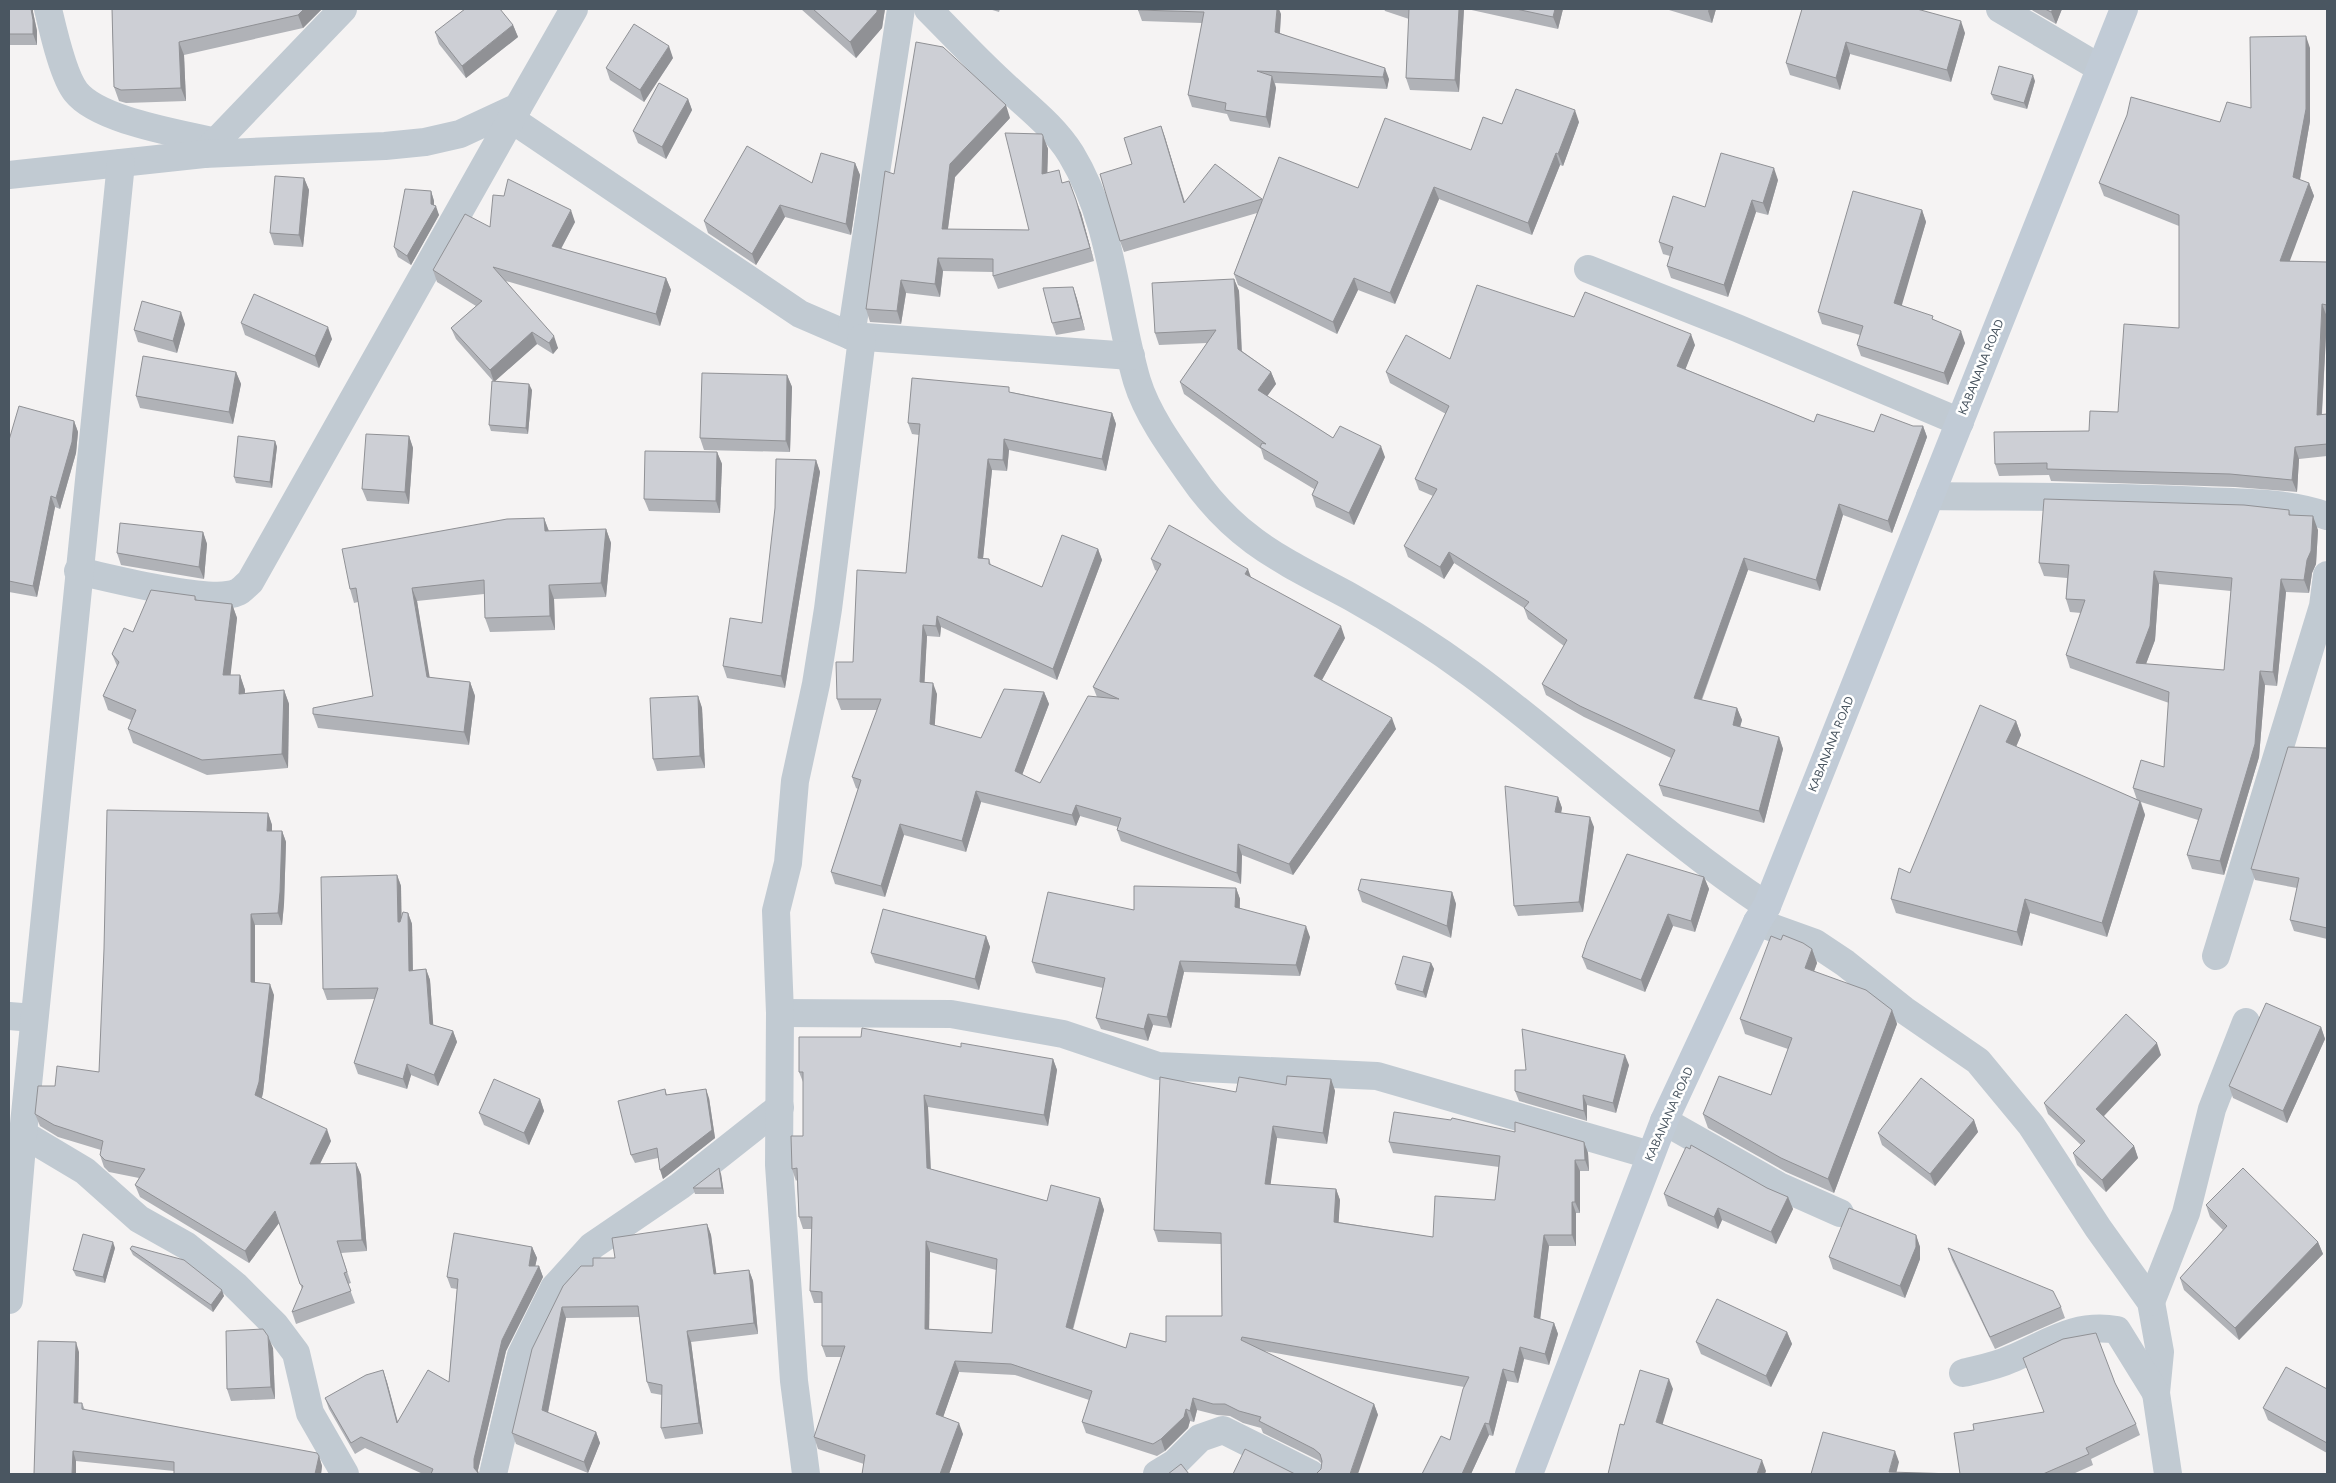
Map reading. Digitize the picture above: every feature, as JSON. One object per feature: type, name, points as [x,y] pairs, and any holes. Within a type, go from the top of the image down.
[{"type":"street","points":[[48,9],[67,73],[76,92],[93,107],[210,148]]},
{"type":"street","points":[[210,148],[344,9]]},
{"type":"street","points":[[78,571],[199,596],[220,596],[238,592],[250,582],[574,9]]},
{"type":"street","points":[[806,1474],[794,1380],[779,1165],[780,1013],[776,911],[788,863],[795,781],[816,684],[828,609],[857,337],[901,9]]},
{"type":"street","points":[[928,9],[980,63],[1052,129],[1071,154],[1087,186],[1100,223],[1111,263],[1138,384],[1153,415],[1181,460],[1221,514],[1246,537],[1272,554],[1364,605],[1471,673],[1716,872],[1762,914],[1815,943],[1845,963],[1904,1010],[1978,1061],[2031,1124],[2098,1228],[2151,1302],[2160,1352],[2156,1393],[2168,1474]]},
{"type":"street","points":[[2000,9],[2100,68]]},
{"type":"street","name":"KABANANA ROAD","points":[[1529,1474],[1650,1155],[1664,1121],[1762,914],[2124,9]]},
{"type":"street","points":[[9,175],[121,162],[210,148],[425,142],[460,134],[514,113]]},
{"type":"street","points":[[514,113],[800,314],[857,337],[1132,356]]},
{"type":"street","points":[[9,1300],[23,1134],[22,1017],[78,571],[121,162]]},
{"type":"street","points":[[1588,269],[1737,328],[1960,422]]},
{"type":"street","points":[[1930,496],[2142,498],[2271,504],[2327,516]]},
{"type":"street","points":[[2216,956],[2325,606],[2327,575]]},
{"type":"street","points":[[780,1013],[951,1014],[1063,1034],[1158,1066],[1377,1076],[1650,1155]]},
{"type":"street","points":[[2151,1302],[2186,1213],[2212,1109],[2246,1022]]},
{"type":"street","points":[[493,1474],[521,1355],[554,1288],[592,1246],[680,1186],[780,1107]]},
{"type":"street","points":[[1664,1121],[1779,1186],[1840,1213]]},
{"type":"street","points":[[23,1134],[85,1171],[139,1219],[187,1246],[235,1285],[275,1325],[296,1353],[310,1413],[345,1474]]},
{"type":"street","points":[[1963,1373],[2010,1360],[2050,1340],[2079,1330],[2098,1327],[2117,1330],[2156,1393]]},
{"type":"street","points":[[1157,1474],[1175,1463],[1200,1438],[1223,1430],[1311,1474]]},
{"type":"building","points":[[9,9],[31,9],[33,34],[9,34]]},
{"type":"building","points":[[112,9],[304,9],[298,15],[179,42],[181,88],[121,90],[114,87]]},
{"type":"building","points":[[465,9],[500,9],[513,25],[462,66],[435,32]]},
{"type":"building","points":[[813,9],[877,9],[877,12],[850,42]]},
{"type":"building","points":[[1138,9],[1277,9],[1275,32],[1385,68],[1383,77],[1257,71],[1272,76],[1266,117],[1225,110],[1226,103],[1188,95],[1204,12]]},
{"type":"building","points":[[1409,9],[1459,9],[1455,80],[1406,78]]},
{"type":"building","points":[[1516,9],[1555,9],[1553,17]]},
{"type":"building","points":[[1802,9],[1917,9],[1961,21],[1947,70],[1846,42],[1836,78],[1786,63]]},
{"type":"building","points":[[634,24],[669,46],[640,90],[606,68]]},
{"type":"building","points":[[2306,36],[2306,109],[2293,177],[2309,183],[2280,261],[2327,262],[2327,305],[2322,304],[2317,415],[2327,414],[2327,444],[2295,447],[2292,480],[2230,474],[2047,469],[2047,463],[1995,464],[1994,432],[2089,431],[2090,411],[2118,412],[2124,324],[2179,328],[2179,215],[2099,183],[2127,115],[2131,97],[2220,122],[2227,102],[2251,108],[2250,37]]},
{"type":"building","points":[[916,42],[943,47],[1006,105],[950,164],[942,229],[1029,230],[1005,133],[1042,134],[1042,174],[1059,170],[1062,183],[1069,181],[1090,248],[993,276],[993,259],[938,258],[935,284],[901,280],[897,311],[866,309],[885,171],[894,174]]},
{"type":"building","points":[[1999,66],[2033,75],[2024,103],[1991,94]]},
{"type":"building","points":[[659,83],[688,99],[662,147],[633,131]]},
{"type":"building","points":[[1516,89],[1575,110],[1528,223],[1434,187],[1390,293],[1354,278],[1333,322],[1234,274],[1279,157],[1358,188],[1385,118],[1471,150],[1483,117],[1502,124]]},
{"type":"building","points":[[1161,126],[1184,203],[1215,164],[1262,199],[1120,241],[1100,174],[1132,164],[1124,138]]},
{"type":"building","points":[[747,146],[812,183],[821,153],[855,163],[846,224],[780,205],[752,254],[704,221]]},
{"type":"building","points":[[1721,153],[1774,168],[1763,203],[1752,200],[1724,285],[1667,266],[1673,247],[1659,242],[1673,196],[1705,207]]},
{"type":"building","points":[[275,176],[304,178],[299,235],[270,233]]},
{"type":"building","points":[[508,179],[571,210],[552,246],[666,278],[656,314],[493,267],[554,336],[549,343],[532,332],[490,370],[451,328],[482,301],[433,270],[465,214],[490,227],[493,195],[504,196]]},
{"type":"building","points":[[405,189],[431,191],[431,204],[436,206],[407,256],[394,247]]},
{"type":"building","points":[[1853,191],[1922,210],[1894,303],[1933,316],[1932,319],[1961,331],[1944,373],[1857,345],[1863,326],[1818,312]]},
{"type":"building","points":[[1234,279],[1238,349],[1271,372],[1258,390],[1333,438],[1340,426],[1381,446],[1349,513],[1312,495],[1318,482],[1260,447],[1262,443],[1266,444],[1180,382],[1216,330],[1155,333],[1152,283]]},
{"type":"building","points":[[1477,285],[1574,317],[1585,292],[1691,334],[1677,366],[1814,422],[1817,414],[1874,432],[1881,414],[1913,426],[1923,426],[1888,521],[1839,504],[1816,580],[1744,558],[1694,698],[1737,708],[1733,725],[1779,737],[1759,811],[1659,785],[1675,750],[1580,706],[1542,684],[1567,640],[1524,608],[1529,602],[1449,552],[1440,567],[1404,546],[1437,489],[1415,479],[1449,406],[1386,372],[1406,335],[1450,359]]},
{"type":"building","points":[[1073,287],[1081,318],[1052,323],[1043,288]]},
{"type":"building","points":[[254,294],[328,327],[315,356],[241,323]]},
{"type":"building","points":[[142,301],[181,312],[173,341],[134,330]]},
{"type":"building","points":[[143,356],[236,372],[229,412],[136,396]]},
{"type":"building","points":[[702,373],[787,375],[786,441],[700,438]]},
{"type":"building","points":[[912,378],[1009,387],[1009,392],[1112,413],[1102,459],[1004,439],[1003,460],[988,459],[978,558],[989,559],[989,564],[1042,587],[1062,535],[1098,549],[1053,669],[937,616],[936,626],[923,625],[920,682],[933,683],[930,724],[981,738],[1004,689],[1044,692],[1015,771],[1040,783],[1088,696],[1119,699],[1093,687],[1161,564],[1151,559],[1169,525],[1248,569],[1245,574],[1341,626],[1314,676],[1392,718],[1289,864],[1238,844],[1237,873],[1117,830],[1121,818],[1076,805],[1072,815],[976,791],[962,841],[900,824],[881,886],[831,872],[861,780],[852,777],[881,699],[837,699],[836,662],[853,662],[857,570],[906,573],[920,424],[908,423]]},
{"type":"building","points":[[492,381],[529,384],[526,428],[489,425]]},
{"type":"building","points":[[19,406],[74,421],[72,442],[56,498],[51,496],[33,586],[9,581],[9,440]]},
{"type":"building","points":[[366,434],[409,436],[405,492],[362,489]]},
{"type":"building","points":[[238,436],[275,441],[270,482],[234,477]]},
{"type":"building","points":[[645,451],[717,452],[716,501],[644,499]]},
{"type":"building","points":[[776,459],[816,460],[781,676],[723,666],[730,618],[762,623],[775,508]]},
{"type":"building","points":[[2044,499],[2244,505],[2289,510],[2289,515],[2313,516],[2311,551],[2307,560],[2304,580],[2281,579],[2273,672],[2260,671],[2255,744],[2220,861],[2187,855],[2202,809],[2133,788],[2141,760],[2164,767],[2169,692],[2066,655],[2085,600],[2066,599],[2069,565],[2039,563]],"holes":[[[2154,571],[2232,578],[2224,670],[2136,663],[2150,626]]]},
{"type":"building","points":[[544,518],[545,531],[606,529],[601,583],[549,585],[550,616],[485,618],[484,580],[412,588],[427,677],[470,682],[464,732],[313,714],[313,708],[373,696],[356,588],[350,589],[342,549],[507,519]]},
{"type":"building","points":[[120,523],[203,532],[199,567],[117,553]]},
{"type":"building","points":[[151,590],[195,596],[195,600],[232,604],[223,675],[240,675],[239,694],[284,690],[282,754],[202,760],[128,729],[136,710],[103,696],[119,662],[112,654],[124,628],[133,632]]},
{"type":"building","points":[[698,696],[700,756],[653,759],[650,698]]},
{"type":"building","points":[[1980,705],[2016,721],[2006,742],[2140,801],[2102,923],[2025,899],[2017,932],[1891,899],[1899,868],[1910,873]]},
{"type":"building","points":[[2288,747],[2327,748],[2327,928],[2290,920],[2299,878],[2251,869]]},
{"type":"building","points":[[1505,786],[1558,797],[1555,812],[1590,817],[1579,902],[1514,906]]},
{"type":"building","points":[[107,810],[268,813],[267,831],[282,831],[278,913],[251,914],[251,982],[270,984],[259,1082],[255,1095],[327,1129],[310,1164],[356,1163],[362,1240],[337,1241],[347,1272],[344,1273],[351,1291],[292,1312],[303,1286],[300,1284],[275,1211],[245,1251],[135,1185],[145,1169],[105,1160],[100,1155],[103,1141],[54,1125],[35,1114],[38,1086],[55,1086],[57,1066],[99,1072]]},
{"type":"building","points":[[1627,854],[1704,877],[1691,921],[1668,914],[1641,980],[1582,957]]},
{"type":"building","points":[[397,875],[398,922],[400,922],[403,912],[408,913],[409,971],[426,969],[430,1024],[453,1031],[434,1075],[407,1064],[403,1079],[354,1063],[378,988],[323,989],[321,877]]},
{"type":"building","points":[[1361,879],[1452,892],[1447,926],[1358,890]]},
{"type":"building","points":[[1134,886],[1236,888],[1235,907],[1306,926],[1296,965],[1180,961],[1167,1017],[1148,1014],[1144,1029],[1096,1018],[1105,978],[1032,962],[1048,892],[1134,910]]},
{"type":"building","points":[[883,909],[986,936],[975,979],[871,953]]},
{"type":"building","points":[[1783,935],[1812,949],[1805,968],[1866,990],[1892,1010],[1828,1179],[1781,1158],[1703,1114],[1719,1076],[1771,1095],[1792,1038],[1740,1019],[1771,936],[1781,940]]},
{"type":"building","points":[[1403,956],[1431,963],[1423,992],[1395,984]]},
{"type":"building","points":[[2266,1003],[2321,1027],[2283,1111],[2229,1086]]},
{"type":"building","points":[[2126,1014],[2157,1043],[2096,1109],[2134,1146],[2102,1180],[2073,1153],[2085,1141],[2044,1103]]},
{"type":"building","points":[[862,1028],[961,1047],[961,1043],[1053,1059],[1044,1115],[924,1095],[927,1168],[1047,1201],[1051,1185],[1100,1198],[1066,1327],[1126,1348],[1130,1333],[1166,1342],[1166,1316],[1222,1316],[1221,1233],[1154,1230],[1160,1077],[1236,1092],[1239,1077],[1286,1085],[1287,1076],[1331,1079],[1323,1133],[1273,1126],[1265,1184],[1336,1189],[1334,1222],[1433,1237],[1435,1196],[1495,1200],[1500,1156],[1389,1142],[1394,1112],[1451,1120],[1452,1118],[1515,1132],[1515,1122],[1584,1142],[1585,1160],[1575,1160],[1575,1202],[1572,1202],[1572,1235],[1544,1235],[1534,1317],[1554,1323],[1545,1354],[1520,1347],[1514,1372],[1503,1369],[1489,1424],[1485,1423],[1462,1474],[1422,1474],[1441,1436],[1450,1440],[1463,1389],[1469,1377],[1242,1337],[1241,1340],[1374,1404],[1350,1474],[1316,1474],[1321,1469],[1322,1461],[1320,1454],[1314,1449],[1259,1421],[1261,1417],[1239,1411],[1225,1404],[1213,1404],[1193,1398],[1190,1411],[1186,1409],[1184,1417],[1153,1444],[1082,1422],[1092,1391],[1011,1364],[955,1361],[936,1414],[959,1423],[940,1474],[862,1474],[865,1455],[814,1437],[845,1346],[822,1346],[822,1292],[810,1291],[812,1217],[799,1217],[797,1168],[792,1169],[791,1136],[803,1136],[803,1072],[799,1072],[799,1037],[861,1037]],"holes":[[[926,1241],[997,1259],[992,1333],[925,1329]]]},
{"type":"building","points":[[1522,1029],[1625,1055],[1613,1103],[1583,1095],[1584,1111],[1515,1091],[1515,1070],[1526,1070]]},
{"type":"building","points":[[1921,1078],[1974,1120],[1930,1174],[1878,1133]]},
{"type":"building","points":[[494,1079],[540,1099],[524,1133],[479,1113]]},
{"type":"building","points":[[665,1089],[666,1095],[706,1089],[712,1130],[660,1170],[657,1148],[631,1155],[618,1101]]},
{"type":"building","points":[[1691,1145],[1767,1188],[1788,1197],[1771,1232],[1718,1208],[1714,1217],[1664,1194],[1686,1147],[1690,1149]]},
{"type":"building","points":[[719,1168],[722,1188],[693,1188]]},
{"type":"building","points":[[2243,1168],[2318,1242],[2235,1328],[2180,1278],[2227,1226],[2206,1205]]},
{"type":"building","points":[[1849,1208],[1916,1235],[1916,1247],[1900,1286],[1829,1257]]},
{"type":"building","points":[[707,1224],[714,1274],[749,1270],[754,1323],[687,1331],[699,1423],[661,1428],[662,1385],[647,1382],[638,1306],[562,1307],[542,1410],[596,1432],[584,1462],[512,1433],[532,1349],[563,1286],[581,1266],[593,1266],[593,1258],[615,1258],[612,1238]]},
{"type":"building","points":[[454,1233],[532,1247],[529,1266],[539,1266],[502,1340],[474,1459],[474,1468],[479,1474],[431,1474],[433,1469],[361,1437],[351,1443],[325,1398],[366,1375],[383,1370],[397,1423],[428,1370],[449,1382],[458,1279],[447,1277]]},
{"type":"building","points":[[83,1234],[113,1242],[103,1277],[73,1270]]},
{"type":"building","points":[[132,1246],[184,1260],[222,1290],[211,1305],[130,1249]]},
{"type":"building","points":[[1948,1248],[2053,1291],[2061,1307],[1990,1337]]},
{"type":"building","points":[[1717,1299],[1787,1332],[1766,1376],[1696,1342]]},
{"type":"building","points":[[263,1329],[268,1336],[271,1387],[227,1389],[226,1331]]},
{"type":"building","points":[[2096,1333],[2115,1383],[2136,1424],[2086,1448],[2089,1454],[2043,1474],[1960,1474],[1954,1433],[1974,1430],[1973,1424],[2044,1412],[2023,1358],[2063,1339]]},
{"type":"building","points":[[38,1341],[76,1342],[74,1403],[82,1403],[82,1409],[317,1453],[319,1456],[315,1474],[174,1474],[174,1462],[73,1451],[72,1474],[34,1474]]},
{"type":"building","points":[[2286,1367],[2327,1389],[2327,1443],[2263,1408]]},
{"type":"building","points":[[1640,1370],[1669,1379],[1656,1422],[1762,1460],[1757,1474],[1608,1474],[1620,1424],[1624,1425]]},
{"type":"building","points":[[1823,1432],[1895,1451],[1889,1472],[1955,1474],[1811,1474]]},
{"type":"building","points":[[1245,1449],[1295,1474],[1233,1474]]},
{"type":"building","points":[[1181,1464],[1189,1474],[1168,1474]]}]
